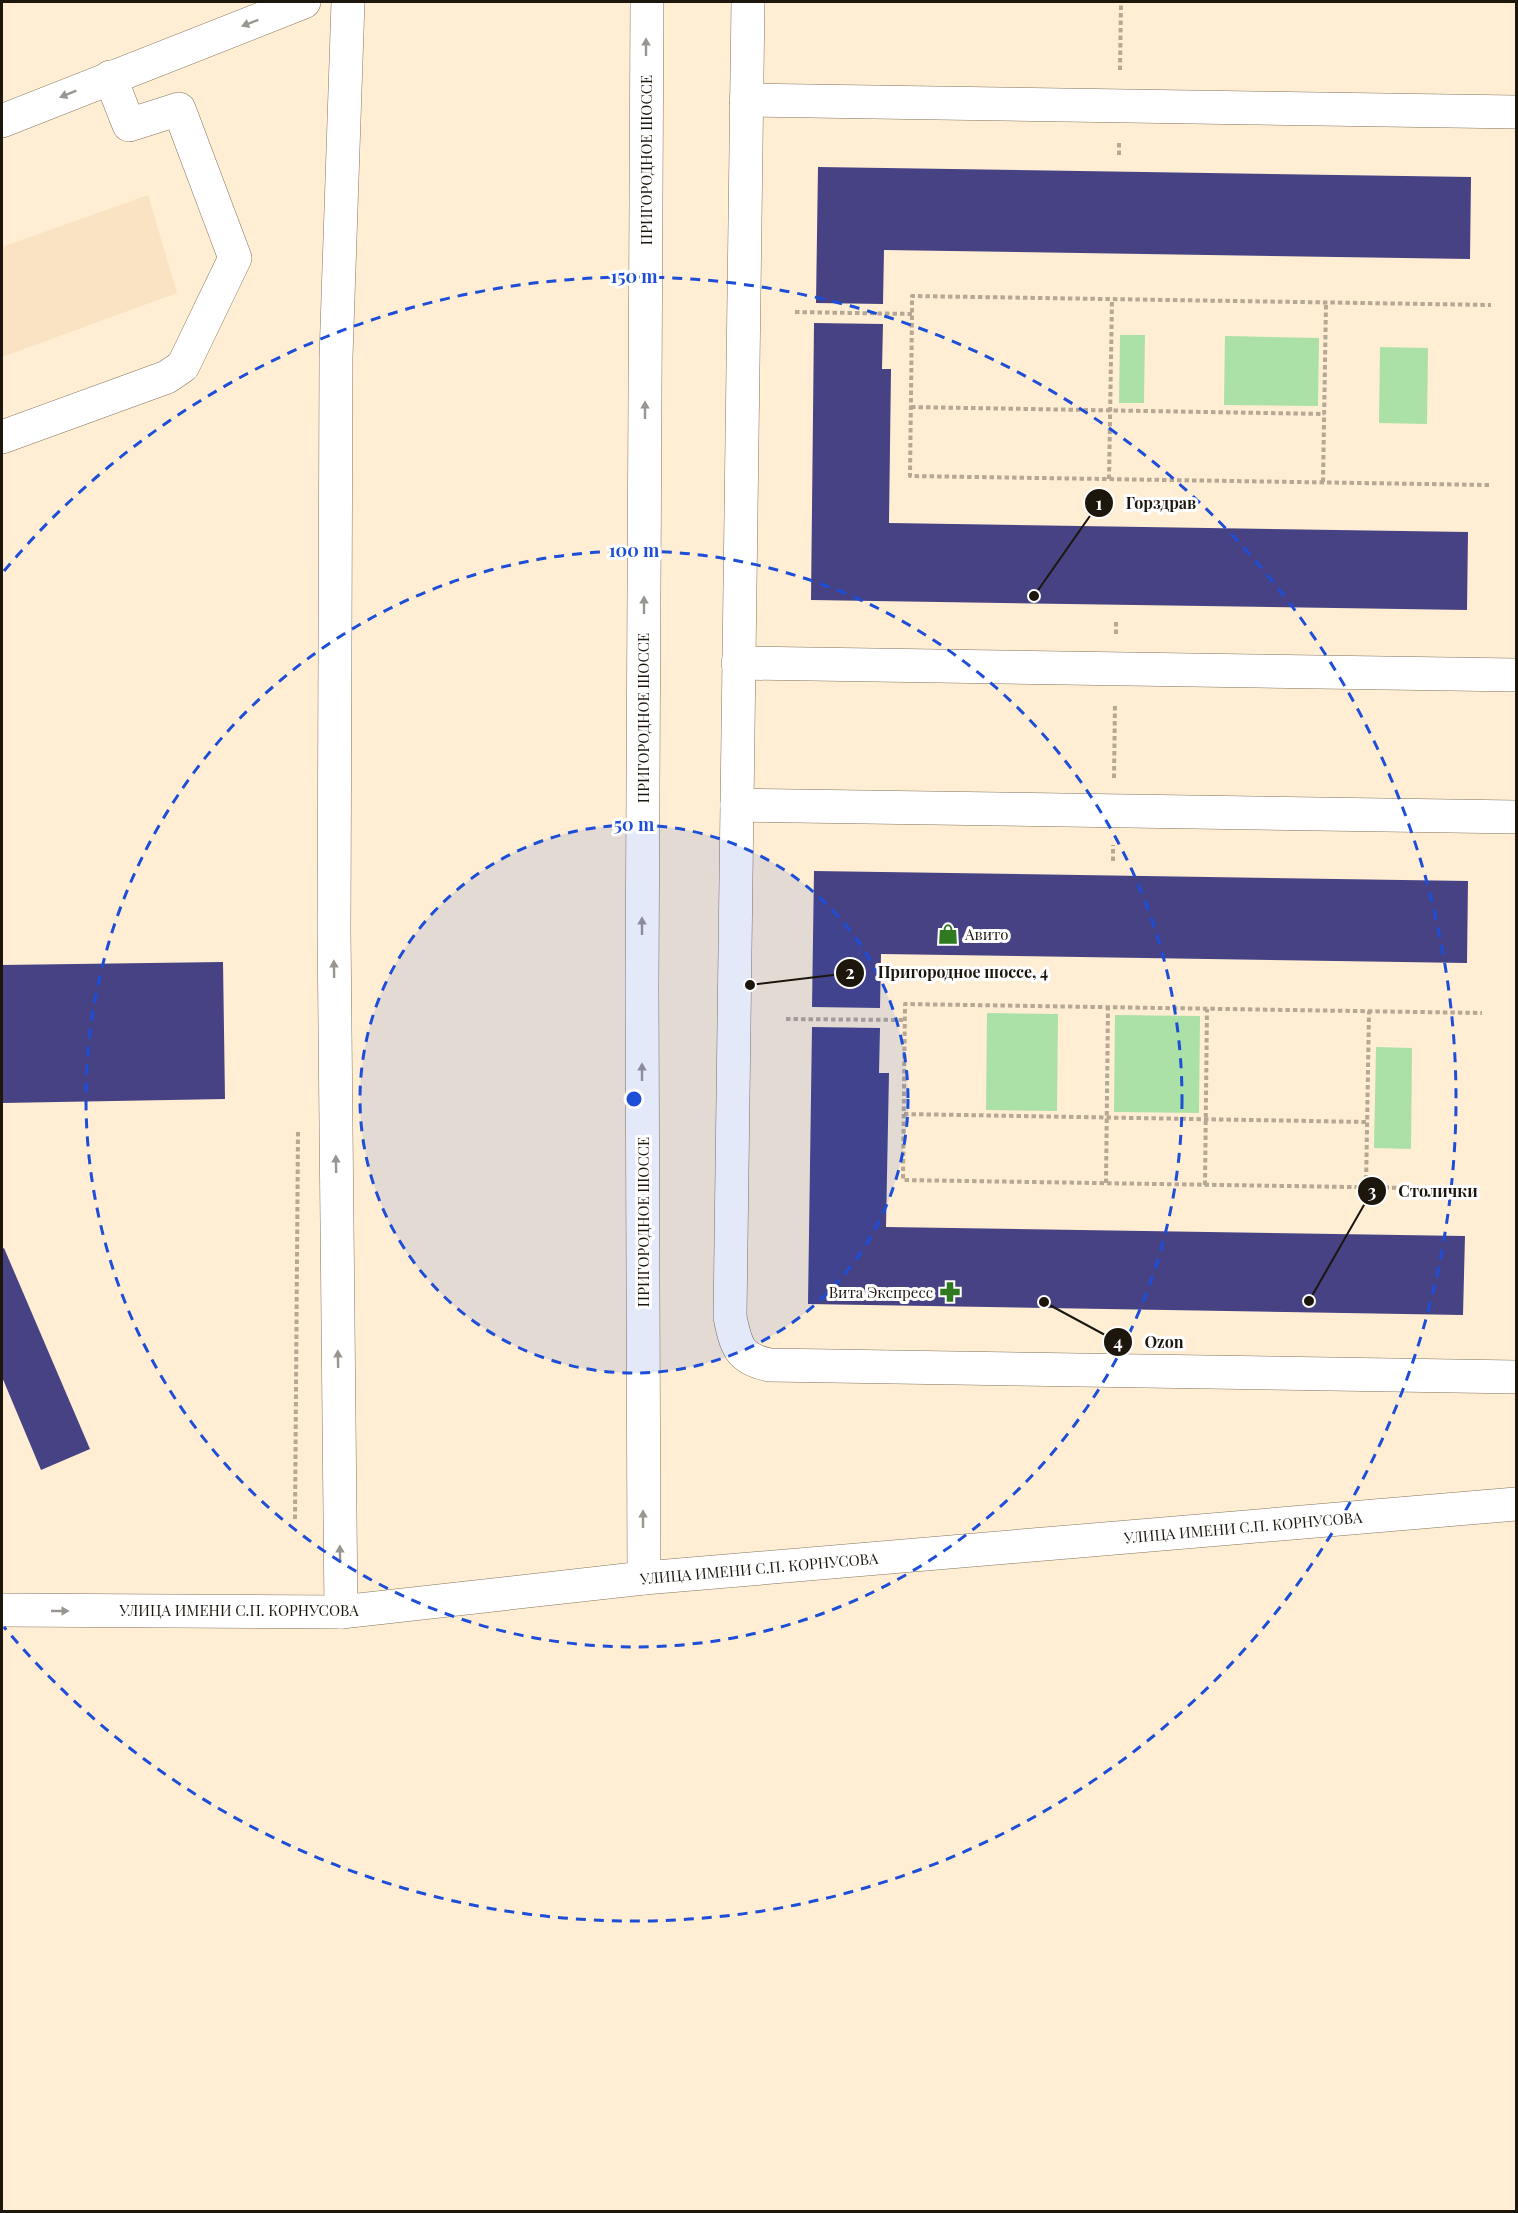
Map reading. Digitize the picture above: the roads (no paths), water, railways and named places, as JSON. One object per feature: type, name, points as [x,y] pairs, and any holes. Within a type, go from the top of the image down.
[{"type":"street","points":[[2,121],[304,2]]},
{"type":"street","points":[[341,1612],[334,943],[336,357],[348,2]]},
{"type":"street","name":"ПРИГОРОДНОЕ ШОССЕ","points":[[644,1578],[642,985],[647,2]]},
{"type":"street","points":[[748,2],[730,1317],[736,1344],[752,1362],[781,1365],[1516,1377]]},
{"type":"street","points":[[2,437],[167,377],[183,366],[236,258],[179,109],[129,125],[110,77]]},
{"type":"street","points":[[746,100],[1516,112]]},
{"type":"street","points":[[738,663],[1516,675]]},
{"type":"street","points":[[736,805],[1516,818]]},
{"type":"street","name":"УЛИЦА ИМЕНИ С.П. КОРНУСОВА","points":[[2,1610],[341,1612],[644,1578],[1516,1504]]},
{"type":"place","name":"Горздрав","points":[[1034,596]]},
{"type":"place","name":"Авито","points":[[948,934]]},
{"type":"place","name":"Пригородное шоссе, 4","points":[[750,985]]},
{"type":"place","name":"Вита Экспресс","points":[[950,1292]]},
{"type":"place","name":"Столички","points":[[1309,1301]]},
{"type":"place","name":"Ozon","points":[[1044,1302]]}]
